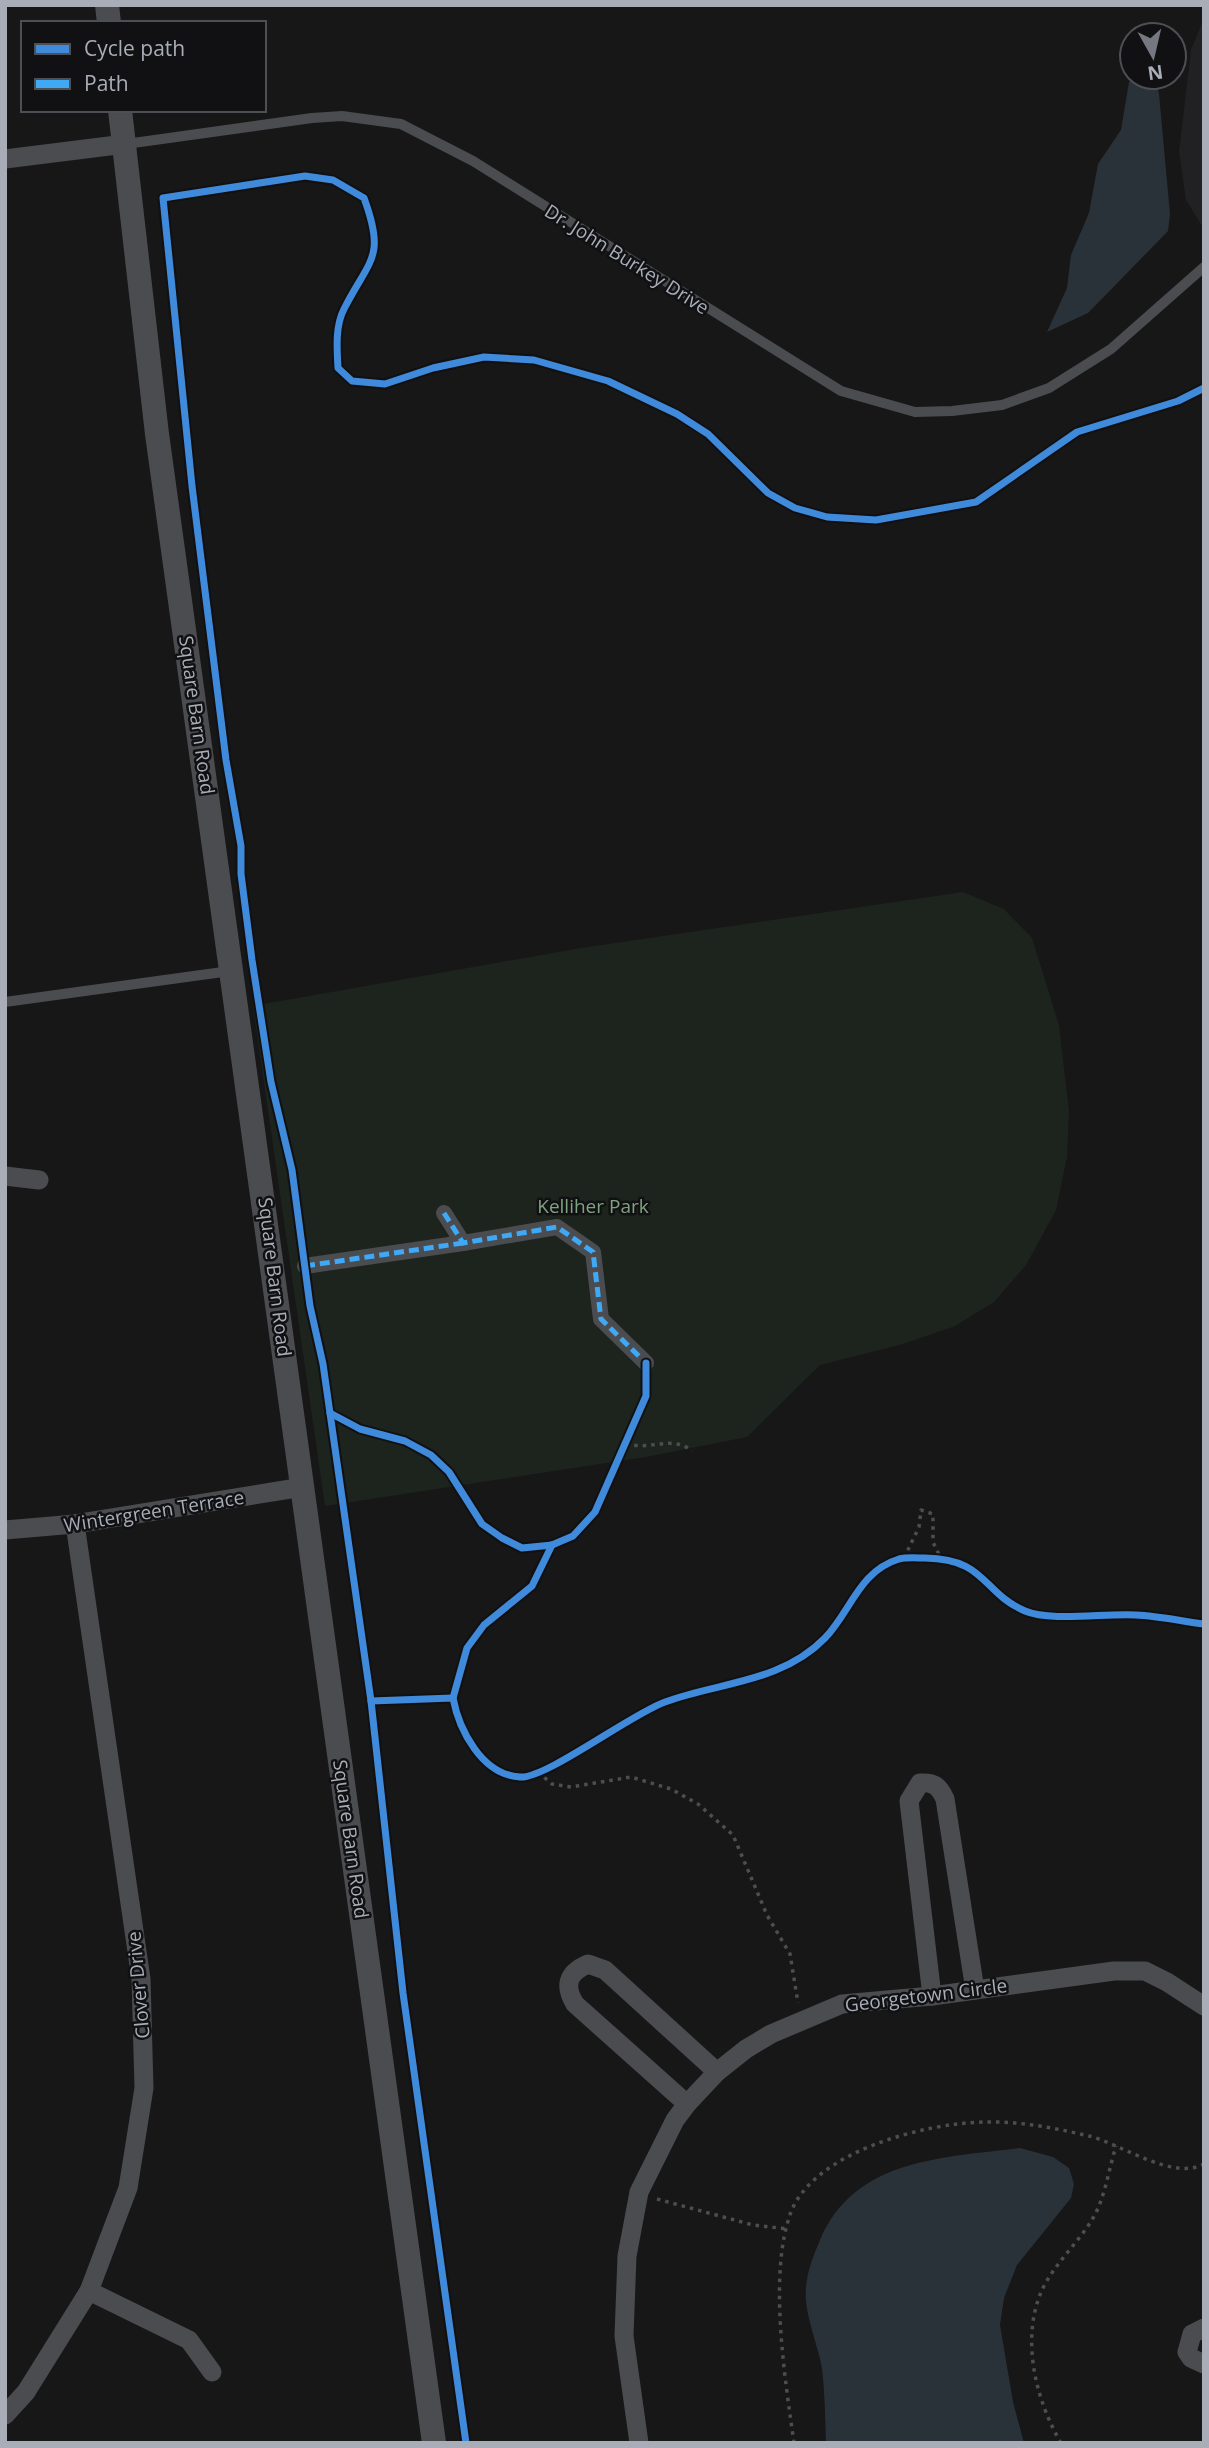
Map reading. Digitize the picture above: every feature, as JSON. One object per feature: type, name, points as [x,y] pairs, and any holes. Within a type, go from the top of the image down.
[{"type":"street","name":"Square Barn Road","points":[[120,112],[157,434],[434,2443]]},
{"type":"street","name":"Dr. John Burkey Drive","points":[[5,159],[124,144]]},
{"type":"street","points":[[5,1177],[39,1180]]},
{"type":"street","points":[[444,1213],[463,1243]]},
{"type":"street","points":[[305,1266],[557,1227],[593,1252],[601,1320],[646,1363]]},
{"type":"street","name":"Wintergreen Terrace","points":[[5,1530],[75,1524],[303,1487]]},
{"type":"street","name":"Clover Drive","points":[[5,2415],[26,2392],[89,2291],[128,2188],[144,2088],[141,1979],[75,1524]]},
{"type":"street","points":[[932,1996],[909,1801],[920,1783],[931,1782],[940,1788],[945,1799],[975,1990]]},
{"type":"street","points":[[687,2104],[575,2004],[568,1993],[568,1982],[572,1974],[588,1965],[605,1970],[717,2072]]},
{"type":"street","name":"Georgetown Circle","points":[[639,2443],[624,2336],[627,2256],[639,2192],[675,2120],[717,2072],[746,2049],[842,2004],[932,1996],[1080,1974],[1145,1971],[1204,2006]]},
{"type":"street","points":[[89,2291],[189,2340],[212,2372]]},
{"type":"street","points":[[1204,2328],[1192,2334],[1187,2352],[1191,2358],[1204,2364]]},
{"type":"lane","name":"Dr. John Burkey Drive","points":[[124,144],[312,118],[342,116],[401,124],[473,161],[841,391],[915,412],[1002,405],[1049,388],[1111,349],[1204,267]]},
{"type":"lane","points":[[5,1002],[233,971]]},
{"type":"path","points":[[621,1454],[627,1439],[644,1447],[682,1443],[692,1451]]},
{"type":"path","points":[[904,1558],[919,1527],[921,1510],[933,1514],[933,1542],[941,1559]]},
{"type":"path","points":[[892,1562],[916,1558]]},
{"type":"path","points":[[929,1558],[951,1562]]},
{"type":"path","points":[[530,1775],[542,1770],[552,1784],[571,1787],[631,1777],[671,1789],[698,1804],[733,1835],[767,1915],[790,1954],[802,2022]]},
{"type":"path","points":[[794,2443],[780,2297],[792,2211],[812,2181],[858,2151],[922,2130],[984,2122],[1034,2125],[1092,2136],[1171,2168],[1197,2168],[1204,2164]]},
{"type":"path","points":[[1060,2443],[1045,2415],[1034,2368],[1032,2325],[1043,2289],[1094,2217],[1116,2146]]},
{"type":"path","points":[[639,2192],[753,2225],[788,2229]]},
{"type":"shaded area","points":[[1204,18],[1204,229],[1186,200],[1179,152],[1191,50]]},
{"type":"shaded area","points":[[1128,91],[1158,91],[1170,214],[1168,231],[1088,313],[1047,332],[1067,288],[1071,255],[1089,213],[1098,164],[1121,130]]},
{"type":"shaded area","points":[[1020,2148],[1053,2157],[1069,2168],[1074,2184],[1071,2198],[1017,2265],[1004,2298],[1000,2325],[1013,2402],[1024,2443],[826,2443],[822,2368],[809,2318],[806,2293],[807,2277],[814,2254],[835,2213],[855,2192],[878,2177],[904,2167],[961,2155]]},
{"type":"green space","name":"Kelliher Park","points":[[963,892],[1004,909],[1032,938],[1059,1025],[1069,1112],[1067,1157],[1056,1210],[1026,1265],[994,1302],[955,1326],[903,1344],[820,1365],[747,1437],[646,1457],[325,1506],[253,1006],[581,948]]},
{"type":"marked path","points":[[444,1213],[463,1243],[557,1227],[593,1252],[601,1319],[646,1363]]},
{"type":"marked path","points":[[305,1266],[463,1243]]},
{"type":"cycle path","points":[[466,2443],[403,1993],[371,1701],[323,1364],[310,1306],[292,1170],[271,1082],[252,960],[241,874],[241,846],[226,760],[192,486],[163,198],[305,176],[333,180],[364,198],[374,233],[372,257],[344,309],[338,330],[338,368],[352,381],[385,384],[433,368],[484,357],[534,360],[608,381],[677,414],[708,434],[768,493],[795,508],[827,517],[876,520],[976,502],[1077,432],[1178,401],[1204,388]]},
{"type":"cycle path","points":[[330,1413],[360,1429],[405,1441],[431,1455],[449,1472],[482,1524],[502,1538],[522,1548],[552,1545],[573,1536],[595,1512],[646,1396],[646,1363]]},
{"type":"cycle path","points":[[453,1698],[467,1648],[484,1625],[532,1586],[552,1545]]},
{"type":"cycle path","points":[[371,1701],[453,1698],[467,1737],[484,1760],[506,1774],[520,1777],[532,1775],[665,1702],[769,1673],[808,1653],[825,1638],[874,1573],[885,1565],[905,1558],[945,1560],[961,1564],[1011,1603],[1036,1614],[1063,1617],[1136,1615],[1204,1624]]}]
